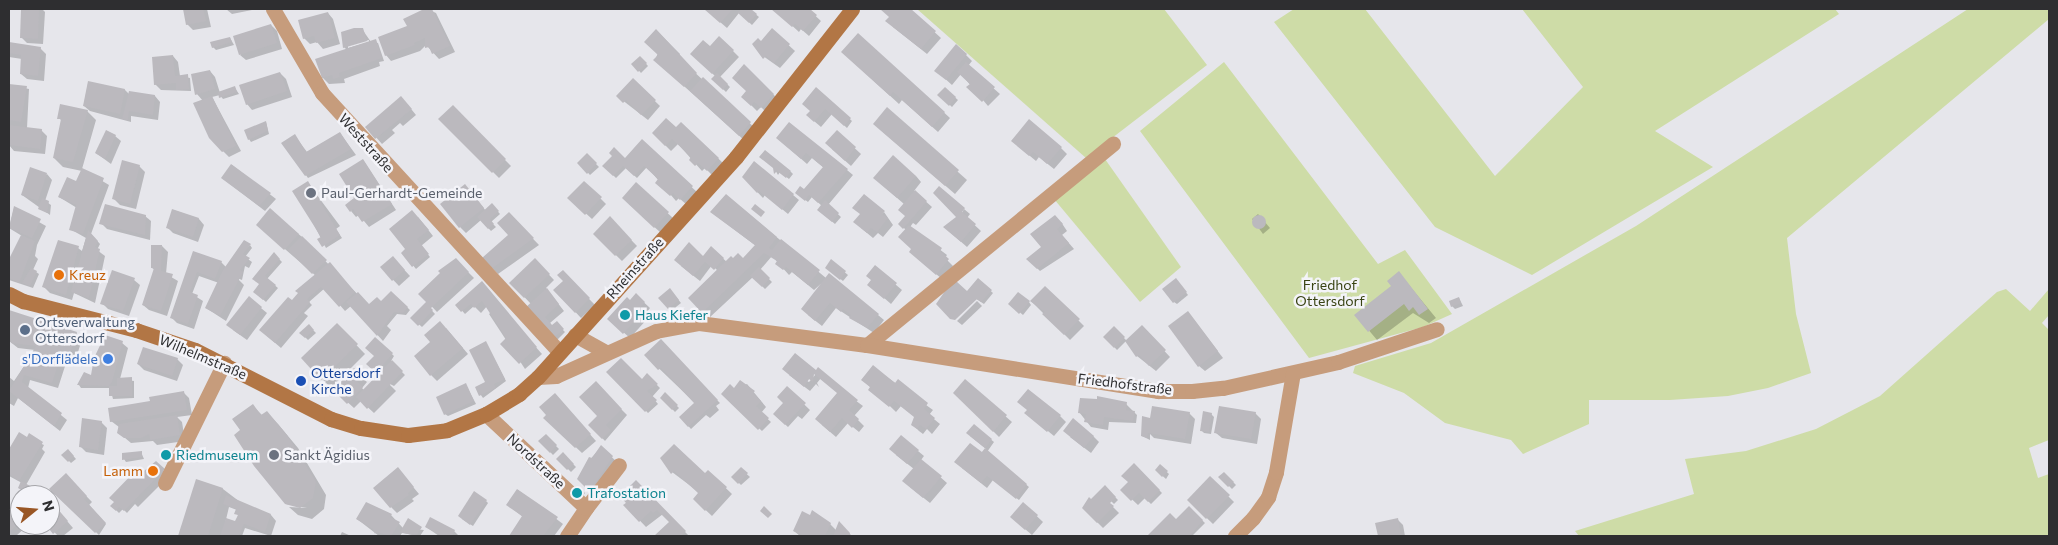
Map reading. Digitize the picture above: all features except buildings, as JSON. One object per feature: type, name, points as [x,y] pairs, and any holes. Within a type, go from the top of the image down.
[{"type":"main road","name":"Rheinstraße","points":[[361,428],[426,434],[455,427],[486,414],[519,394],[538,377],[736,157],[852,9]]},
{"type":"main road","name":"Wilhelmstraße","points":[[9,294],[28,302],[136,330],[224,363],[332,419],[361,428]]},
{"type":"street","name":"Weststraße","points":[[273,9],[322,93],[559,352]]},
{"type":"street","points":[[867,345],[1113,144]]},
{"type":"street","name":"Friedhofstraße","points":[[538,377],[556,376],[606,352],[671,326],[699,323],[867,345],[1158,391],[1222,388],[1293,373],[1386,348],[1437,329]]},
{"type":"street","points":[[575,334],[606,352]]},
{"type":"street","points":[[165,483],[224,363]]},
{"type":"street","points":[[1234,536],[1253,518],[1268,497],[1276,472],[1293,373]]},
{"type":"street","name":"Nordstraße","points":[[486,414],[586,508]]},
{"type":"street","points":[[567,536],[619,465]]},
{"type":"green space","points":[[917,9],[1164,9],[1207,65],[1086,158]]},
{"type":"green space","points":[[1294,9],[1365,9],[1495,176],[1583,87],[1522,9],[1835,9],[1839,14],[1655,131],[1713,167],[1532,275],[1435,227],[1274,22]]},
{"type":"green space","points":[[1968,9],[2049,9],[2049,19],[1787,238],[1796,314],[1811,373],[1768,388],[1728,396],[1670,400],[1589,400],[1589,424],[1523,454],[1511,440],[1445,423],[1404,393],[1353,373],[1355,366],[1431,343],[1636,226]]},
{"type":"green space","name":"Friedhof Ottersdorf","points":[[1224,62],[1378,264],[1405,250],[1452,314],[1423,327],[1309,358],[1140,131]]},
{"type":"green space","points":[[1105,159],[1181,267],[1140,302],[1054,199]]},
{"type":"green space","points":[[2006,289],[2030,311],[2049,289],[2049,315],[2042,323],[2049,330],[2049,440],[2029,448],[2038,478],[2049,474],[2049,536],[1579,536],[1575,531],[1694,494],[1685,459],[1746,451],[1816,429],[1880,396],[1997,292]]},
{"type":"place","name":"Paul-Gerhardt-Gemeinde","points":[[311,193]]},
{"type":"place","name":"Kreuz","points":[[59,275]]},
{"type":"place","name":"Haus Kiefer","points":[[625,315]]},
{"type":"place","name":"Ortsverwaltung Ottersdorf","points":[[25,330]]},
{"type":"place","name":"s'Dorflädele","points":[[108,359]]},
{"type":"place","name":"Ottersdorf Kirche","points":[[301,381]]},
{"type":"place","name":"Riedmuseum","points":[[166,455]]},
{"type":"place","name":"Sankt Ägidius","points":[[274,455]]},
{"type":"place","name":"Lamm","points":[[153,471]]},
{"type":"place","name":"Trafostation","points":[[577,493]]}]
